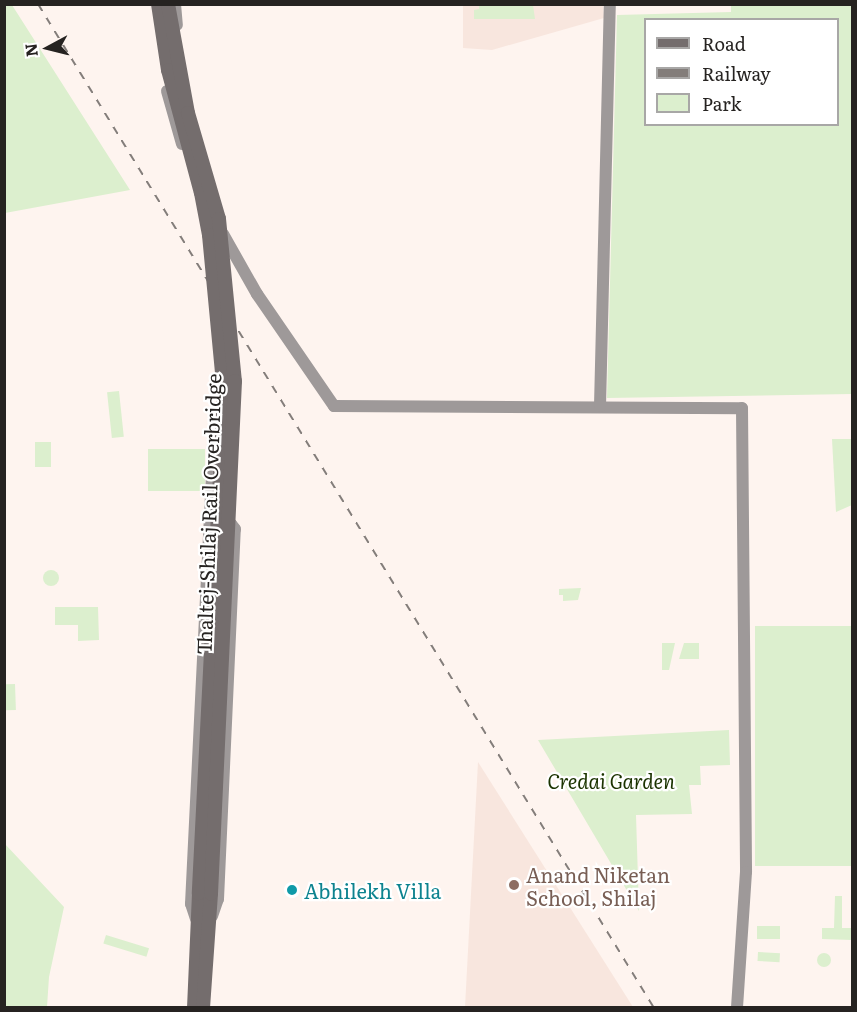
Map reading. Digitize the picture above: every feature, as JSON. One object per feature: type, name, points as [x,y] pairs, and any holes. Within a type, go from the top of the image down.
[{"type":"main road","name":"Thaltej-Shilaj Rail Overbridge","points":[[158,4],[175,104],[201,193],[209,236],[224,394],[204,923]]},
{"type":"main road","name":"Thaltej-Shilaj Rail Overbridge","points":[[168,4],[188,113],[219,219],[236,381],[205,893]]},
{"type":"main road","points":[[194,1008],[204,923]]},
{"type":"main road","points":[[203,1008],[204,923]]},
{"type":"street","points":[[152,4],[173,115],[201,204],[217,219]]},
{"type":"street","points":[[176,4],[184,74],[217,219],[257,294],[334,406],[742,408],[746,872],[737,1008]]},
{"type":"street","points":[[600,406],[610,4]]},
{"type":"street","points":[[219,456],[236,460],[234,525],[218,899],[204,923],[191,904],[213,461],[219,456]]},
{"type":"street","points":[[210,529],[216,524],[234,525]]},
{"type":"shaded area","points":[[463,5],[603,5],[604,18],[492,50],[463,48]]},
{"type":"shaded area","name":"Anand Niketan School, Shilaj","points":[[478,762],[633,1007],[465,1007]]},
{"type":"green space","points":[[12,4],[130,190],[5,213],[4,5]]},
{"type":"green space","points":[[479,5],[533,5],[535,19],[474,19],[474,10],[479,9]]},
{"type":"green space","points":[[731,5],[852,5],[852,394],[607,398],[617,15],[731,12]]},
{"type":"green space","points":[[119,391],[124,437],[112,438],[107,392]]},
{"type":"green space","points":[[832,439],[852,439],[852,505],[836,512]]},
{"type":"green space","points":[[35,442],[51,442],[51,467],[35,467]]},
{"type":"green space","points":[[148,449],[205,449],[205,491],[148,491]]},
{"type":"green space","points":[[48,570],[54,570],[59,578],[57,584],[48,586],[43,581],[43,575]]},
{"type":"green space","points":[[581,588],[578,600],[563,601],[563,595],[559,595],[559,589]]},
{"type":"green space","points":[[55,607],[98,607],[99,640],[78,641],[78,625],[55,625]]},
{"type":"green space","points":[[755,626],[852,626],[852,866],[755,866]]},
{"type":"green space","points":[[662,643],[675,643],[669,670],[662,670]]},
{"type":"green space","points":[[684,643],[699,643],[699,659],[679,659]]},
{"type":"green space","points":[[5,684],[15,684],[16,710],[6,710]]},
{"type":"green space","name":"Credai Garden","points":[[729,730],[730,765],[700,766],[701,785],[689,785],[692,814],[636,815],[639,911],[538,740]]},
{"type":"green space","points":[[5,844],[64,907],[49,977],[47,1007],[5,1007]]},
{"type":"green space","points":[[835,896],[842,896],[842,928],[852,928],[852,940],[822,939],[822,928],[834,928]]},
{"type":"green space","points":[[757,926],[780,926],[780,939],[757,939]]},
{"type":"green space","points":[[106,935],[149,948],[146,957],[103,944]]},
{"type":"green space","points":[[758,952],[780,953],[779,962],[758,961]]},
{"type":"green space","points":[[824,953],[829,955],[831,960],[829,965],[824,967],[819,965],[817,960],[819,955]]},
{"type":"railway","points":[[38,4],[654,1008]]},
{"type":"place","name":"Anand Niketan School, Shilaj","points":[[514,885]]},
{"type":"place","name":"Abhilekh Villa","points":[[292,890]]}]
